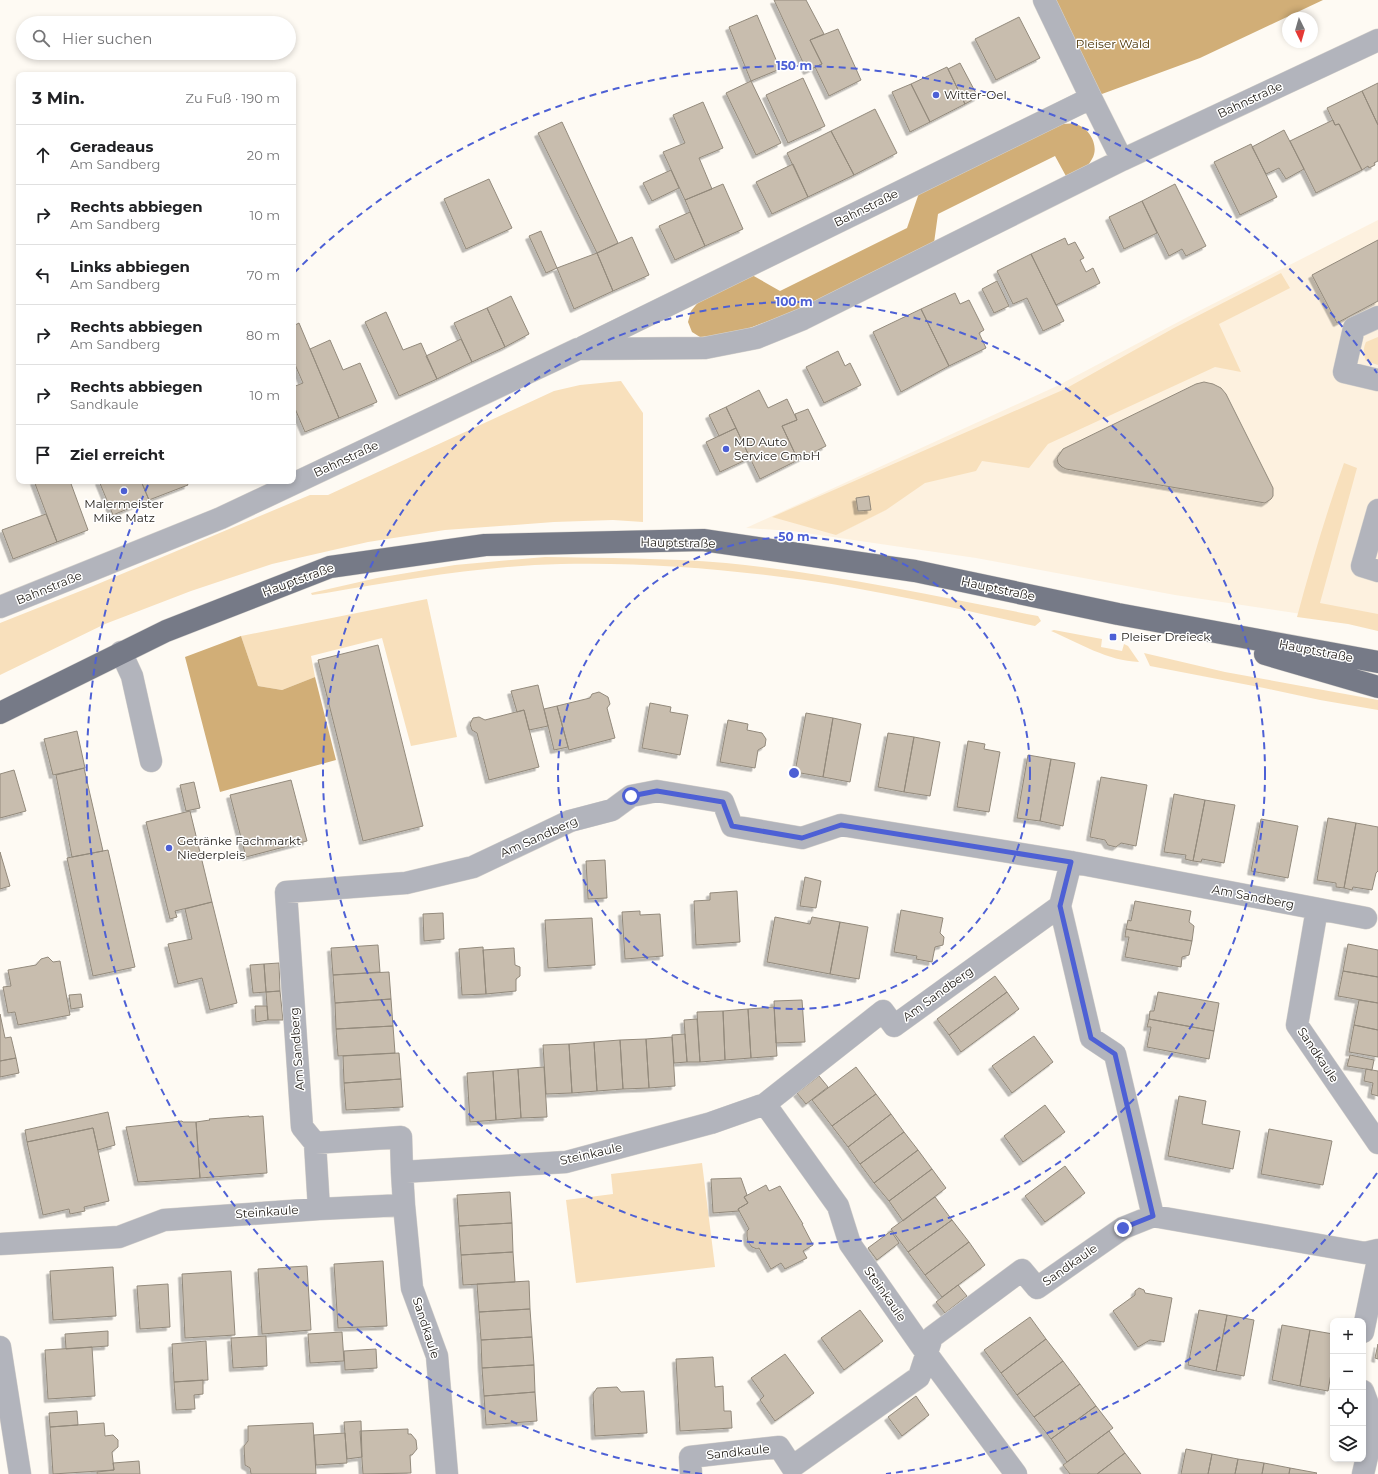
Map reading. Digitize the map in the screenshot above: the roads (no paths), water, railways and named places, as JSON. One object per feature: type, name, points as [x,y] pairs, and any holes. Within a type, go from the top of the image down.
[{"type":"main road","name":"Hauptstraße","points":[[0,713],[166,630],[330,567],[485,545],[703,540],[915,571],[1151,620],[1378,662]]},
{"type":"main road","points":[[1151,620],[1378,687]]},
{"type":"street","points":[[1044,0],[1122,160]]},
{"type":"street","name":"Bahnstraße","points":[[578,349],[705,348],[756,338],[803,319],[1122,160],[1378,40]]},
{"type":"street","name":"Bahnstraße","points":[[296,482],[578,349],[1091,98]]},
{"type":"street","points":[[1378,317],[1354,328],[1344,372],[1378,380]]},
{"type":"street","name":"Bahnstraße","points":[[0,607],[221,518],[293,484]]},
{"type":"street","points":[[1378,510],[1362,566],[1378,571]]},
{"type":"street","points":[[121,652],[132,676],[151,761]]},
{"type":"street","name":"Am Sandberg","points":[[315,1143],[302,1128],[286,892],[406,883],[473,867],[570,821],[612,810],[631,796],[657,791],[723,802],[732,826],[802,838],[841,825],[1071,862],[1366,918]]},
{"type":"street","points":[[1071,862],[1060,906],[1091,1038],[1115,1054],[1153,1216],[1365,1253],[1378,1250]]},
{"type":"street","name":"Am Sandberg","points":[[765,1104],[883,1011],[894,1026],[1060,906]]},
{"type":"street","name":"Sandkaule","points":[[1317,909],[1297,1025],[1378,1143]]},
{"type":"street","name":"Steinkaule","points":[[402,1172],[566,1162],[711,1123],[765,1104],[838,1206],[850,1244],[927,1354],[1016,1474]]},
{"type":"street","points":[[319,1209],[315,1143],[400,1137],[404,1205]]},
{"type":"street","name":"Sandkaule","points":[[404,1205],[412,1288],[437,1356],[446,1474]]},
{"type":"street","name":"Steinkaule","points":[[0,1244],[119,1237],[164,1220],[319,1209],[404,1205]]},
{"type":"street","name":"Sandkaule","points":[[691,1474],[690,1457],[779,1447],[792,1471],[919,1377],[932,1337],[1022,1270],[1037,1288],[1123,1228],[1153,1216]]},
{"type":"street","points":[[1366,1318],[1378,1260]]},
{"type":"street","points":[[0,1347],[20,1474]]},
{"type":"street","points":[[1363,1474],[1375,1423],[1366,1399]]},
{"type":"place","name":"Witter-Oel","points":[[936,95]]},
{"type":"place","name":"MD Auto Service GmbH","points":[[726,449]]},
{"type":"place","name":"Malermeister Mike Matz","points":[[124,491]]},
{"type":"place","name":"Pleiser Dreieck","points":[[1113,637]]},
{"type":"place","name":"Getränke Fachmarkt Niederpleis","points":[[169,848]]},
{"type":"park label","name":"Pleiser Wald","points":[[1113,44]]}]
